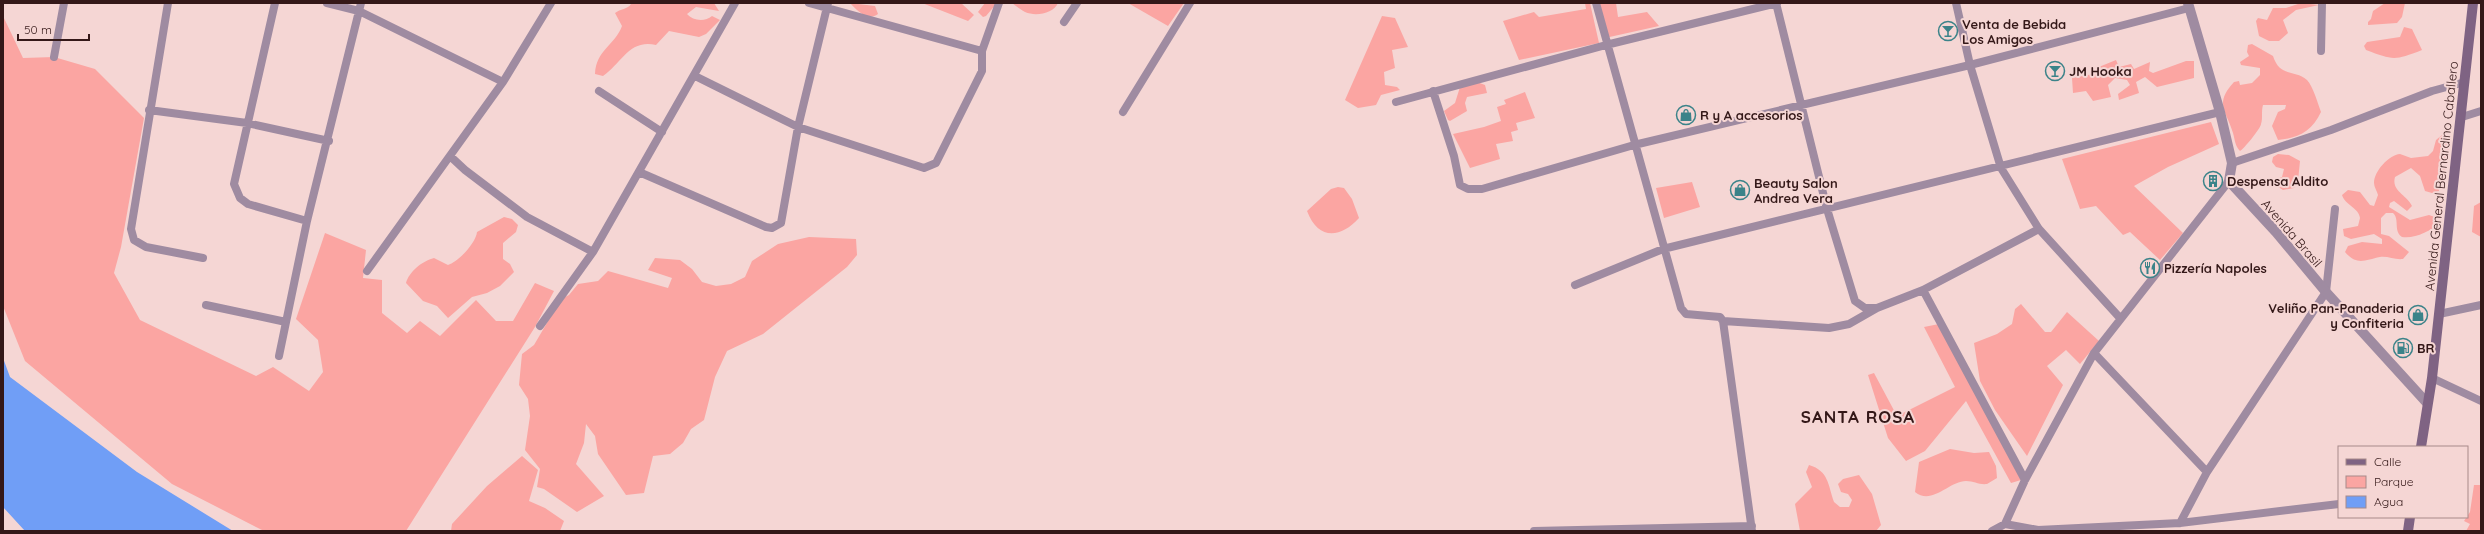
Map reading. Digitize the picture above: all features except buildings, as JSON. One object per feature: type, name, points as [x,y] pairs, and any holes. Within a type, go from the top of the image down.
[{"type":"main road","name":"Avenida General Bernardino Caballero","points":[[2421,446],[2432,378],[2462,117],[2473,3]]},
{"type":"main road","points":[[2408,531],[2410,518]]},
{"type":"street","points":[[54,57],[64,3]]},
{"type":"street","points":[[168,3],[149,110],[131,229],[134,240],[146,247],[203,258]]},
{"type":"street","points":[[275,3],[234,184],[240,198],[248,204],[308,221]]},
{"type":"street","points":[[327,3],[360,7],[503,82]]},
{"type":"street","points":[[367,271],[503,82],[551,3]]},
{"type":"street","points":[[540,326],[593,252],[695,76],[735,3]]},
{"type":"street","points":[[809,3],[827,5],[982,51]]},
{"type":"street","points":[[695,76],[798,127],[924,168],[936,163],[982,71],[982,51],[999,3]]},
{"type":"street","points":[[1064,22],[1077,3]]},
{"type":"street","points":[[1123,112],[1190,3]]},
{"type":"street","points":[[1534,531],[1752,529],[1723,321],[1720,317],[1715,315],[1686,314],[1681,308],[1662,249],[1606,45],[1596,3]]},
{"type":"street","points":[[1396,102],[1606,45],[1776,3],[1800,106],[1827,209],[1855,301],[1865,308],[1877,308]]},
{"type":"street","points":[[1956,3],[1970,65],[2001,168],[2039,229],[2120,318]]},
{"type":"street","points":[[2321,52],[2322,3]]},
{"type":"street","points":[[639,172],[772,228],[781,223],[798,127],[827,5]]},
{"type":"street","points":[[1433,91],[1454,156],[1460,185],[1468,189],[1482,189],[1634,145],[1970,65],[2188,6],[2220,112],[2232,163],[2229,181],[2094,353],[2025,480],[2005,524],[1992,531]]},
{"type":"street","points":[[279,356],[308,221],[329,140],[360,7]]},
{"type":"street","points":[[2232,163],[2331,130],[2432,91],[2465,82]]},
{"type":"street","points":[[598,91],[662,132]]},
{"type":"street","points":[[149,110],[247,123],[329,140]]},
{"type":"street","points":[[2462,117],[2481,111]]},
{"type":"street","points":[[1575,285],[1662,249],[2001,168],[2220,112]]},
{"type":"street","points":[[450,156],[527,217],[593,252]]},
{"type":"street","name":"Avenida Brasil","points":[[2229,181],[2276,232],[2326,292],[2427,403]]},
{"type":"street","points":[[2180,523],[2207,472],[2326,292],[2336,209]]},
{"type":"street","points":[[1723,321],[1829,328],[1849,324],[1877,308],[1923,290],[2039,229]]},
{"type":"street","points":[[1923,290],[2025,480]]},
{"type":"street","points":[[206,305],[286,322]]},
{"type":"street","points":[[2439,314],[2481,305]]},
{"type":"street","points":[[2094,353],[2207,472]]},
{"type":"street","points":[[2432,378],[2481,401]]},
{"type":"street","points":[[2005,524],[2038,530],[2180,523],[2338,504]]},
{"type":"green space","points":[[630,3],[714,3],[719,11],[696,7],[687,14],[692,18],[699,20],[712,16],[720,20],[706,34],[699,37],[669,31],[656,45],[639,45],[626,53],[610,71],[603,76],[595,74],[596,66],[602,53],[619,33],[622,26],[615,13],[628,7],[631,4]]},
{"type":"green space","points":[[850,3],[875,6],[878,14],[870,17],[866,16],[859,12]]},
{"type":"green space","points":[[922,3],[961,3],[974,15],[968,21]]},
{"type":"green space","points":[[985,3],[997,3],[986,16],[983,17],[978,12]]},
{"type":"green space","points":[[1012,3],[1058,3],[1049,12],[1034,14],[1025,12]]},
{"type":"green space","points":[[1128,3],[1184,3],[1168,26]]},
{"type":"green space","points":[[1585,3],[1590,3],[1599,43],[1519,60],[1503,21],[1534,12],[1539,17],[1586,9]]},
{"type":"green space","points":[[1596,3],[1616,3],[1618,17],[1647,12],[1659,26],[1605,38]]},
{"type":"green space","points":[[2301,3],[2319,5],[2296,10],[2283,20],[2288,33],[2279,41],[2269,41],[2259,36],[2256,21],[2258,18],[2267,20],[2273,8],[2286,8]]},
{"type":"green space","points":[[2385,3],[2405,3],[2402,17],[2397,23],[2368,25],[2373,11]]},
{"type":"green space","points":[[3,16],[23,58],[54,57],[95,69],[144,118],[121,247],[114,273],[140,320],[256,376],[273,367],[309,391],[323,372],[318,340],[296,319],[325,233],[366,250],[363,278],[382,280],[382,313],[407,333],[420,321],[440,336],[476,300],[496,321],[513,321],[535,283],[554,291],[535,327],[406,531],[264,531],[172,484],[25,361],[3,306]]},
{"type":"green space","points":[[1382,16],[1395,18],[1408,47],[1392,50],[1395,68],[1384,72],[1385,85],[1397,87],[1400,90],[1381,95],[1376,105],[1358,108],[1345,100]]},
{"type":"green space","points":[[2404,27],[2412,29],[2422,50],[2394,58],[2382,56],[2366,50],[2364,46],[2367,42],[2400,37]]},
{"type":"green space","points":[[2252,44],[2273,56],[2276,63],[2284,70],[2307,80],[2321,112],[2309,129],[2298,135],[2278,140],[2272,126],[2278,112],[2285,109],[2286,105],[2263,105],[2260,126],[2252,139],[2240,151],[2236,145],[2223,107],[2223,102],[2224,96],[2234,82],[2239,81],[2240,85],[2252,83],[2260,75],[2260,68],[2241,65],[2240,62],[2249,56],[2247,52],[2248,45]]},
{"type":"green space","points":[[2116,60],[2119,67],[2131,64],[2134,69],[2150,62],[2149,71],[2153,73],[2186,61],[2194,61],[2194,78],[2157,87],[2145,77],[2136,82],[2139,93],[2119,100],[2118,94],[2130,85],[2127,80],[2115,78],[2108,85],[2111,97],[2093,101],[2086,91],[2073,93],[2072,78],[2093,74],[2094,69]]},
{"type":"green space","points":[[1477,82],[1485,85],[1487,93],[1467,97],[1465,103],[1467,111],[1450,121],[1448,120],[1444,111],[1455,103],[1460,87]]},
{"type":"green space","points":[[1525,92],[1535,118],[1516,123],[1518,130],[1511,132],[1513,141],[1496,144],[1500,159],[1470,168],[1453,134],[1484,127],[1501,121],[1497,107],[1506,104],[1504,100]]},
{"type":"green space","points":[[2211,122],[2219,144],[2168,167],[2134,186],[2183,233],[2160,260],[2130,232],[2123,235],[2096,206],[2080,209],[2062,159]]},
{"type":"green space","points":[[2442,135],[2449,138],[2450,142],[2445,170],[2439,180],[2439,191],[2432,193],[2425,191],[2420,176],[2411,168],[2395,177],[2394,182],[2397,189],[2412,206],[2407,211],[2394,201],[2390,203],[2389,207],[2410,220],[2429,215],[2440,219],[2440,223],[2422,234],[2412,237],[2402,237],[2398,232],[2396,218],[2393,213],[2386,213],[2381,218],[2381,234],[2389,236],[2409,252],[2403,259],[2380,257],[2357,261],[2353,259],[2345,252],[2348,246],[2362,242],[2382,244],[2382,239],[2374,234],[2351,239],[2344,236],[2343,229],[2358,226],[2360,218],[2357,212],[2342,195],[2348,190],[2360,192],[2370,205],[2374,206],[2378,195],[2374,184],[2375,178],[2383,164],[2391,157],[2400,154],[2411,158],[2428,156],[2433,151],[2436,140]]},
{"type":"green space","points":[[2278,154],[2289,155],[2300,161],[2298,181],[2294,188],[2283,190],[2270,182],[2282,177],[2284,169],[2276,167],[2272,162],[2273,157]]},
{"type":"green space","points":[[1692,182],[1700,207],[1664,218],[1656,188]]},
{"type":"green space","points":[[1338,187],[1344,188],[1352,199],[1359,218],[1344,230],[1337,233],[1330,233],[1317,227],[1307,211],[1331,189]]},
{"type":"green space","points":[[2481,202],[2481,237],[2472,232],[2474,206]]},
{"type":"green space","points":[[504,217],[512,219],[518,225],[516,232],[503,243],[503,259],[510,264],[514,272],[500,286],[487,293],[472,297],[448,318],[437,306],[423,301],[406,283],[413,271],[429,259],[434,258],[448,265],[457,260],[466,252],[477,232]]},
{"type":"green space","points":[[809,237],[856,239],[857,255],[847,267],[763,334],[727,351],[715,377],[704,420],[691,429],[683,443],[670,454],[653,456],[644,493],[626,495],[598,454],[595,436],[586,424],[584,443],[576,464],[604,496],[577,512],[544,489],[537,487],[540,469],[525,450],[530,416],[528,399],[519,385],[522,354],[534,345],[561,299],[569,295],[578,284],[598,281],[608,271],[668,288],[672,278],[648,270],[655,258],[680,260],[692,269],[702,282],[716,286],[731,284],[745,277],[752,261],[778,244]]},
{"type":"green space","points":[[2021,304],[2045,332],[2051,332],[2067,312],[2099,341],[2080,364],[2066,350],[2047,366],[2063,385],[2027,456],[1995,410],[1980,381],[1974,343],[1997,334],[2012,324],[2015,309]]},
{"type":"green space","points":[[1939,324],[2021,480],[2011,483],[1966,401],[1925,451],[1906,461],[1888,438],[1868,375],[1874,373],[1897,416],[1955,387],[1924,327]]},
{"type":"green space","points":[[1950,449],[1974,453],[1989,452],[1996,466],[1997,478],[1987,484],[1969,481],[1960,482],[1934,495],[1921,496],[1915,492],[1919,462]]},
{"type":"green space","points":[[522,456],[538,470],[529,501],[545,508],[564,521],[560,531],[451,531],[452,524],[487,486]]},
{"type":"green space","points":[[1809,465],[1820,471],[1827,479],[1834,502],[1840,507],[1849,507],[1852,500],[1848,494],[1841,492],[1838,484],[1843,479],[1859,475],[1872,494],[1881,525],[1876,531],[1800,531],[1795,504],[1812,487],[1806,472]]},
{"type":"green space","points":[[2474,485],[2481,485],[2481,531],[2466,531],[2470,524],[2464,521],[2468,518]]},
{"type":"water","points":[[3,358],[10,377],[137,472],[233,531],[25,531],[3,507]]},
{"type":"place","name":"Venta de Bebida Los Amigos","points":[[1948,31]]},
{"type":"place","name":"JM Hooka","points":[[2055,71]]},
{"type":"place","name":"R y A accesorios","points":[[1686,115]]},
{"type":"place","name":"Despensa Aldito","points":[[2213,181]]},
{"type":"place","name":"Beauty Salon Andrea Vera","points":[[1740,190]]},
{"type":"place","name":"Pizzería Napoles","points":[[2150,268]]},
{"type":"place","name":"Veliño Pan-Panaderia y Confiteria","points":[[2418,315]]},
{"type":"place","name":"BR","points":[[2403,348]]},
{"type":"district","name":"SANTA ROSA","points":[[1858,416]]}]
